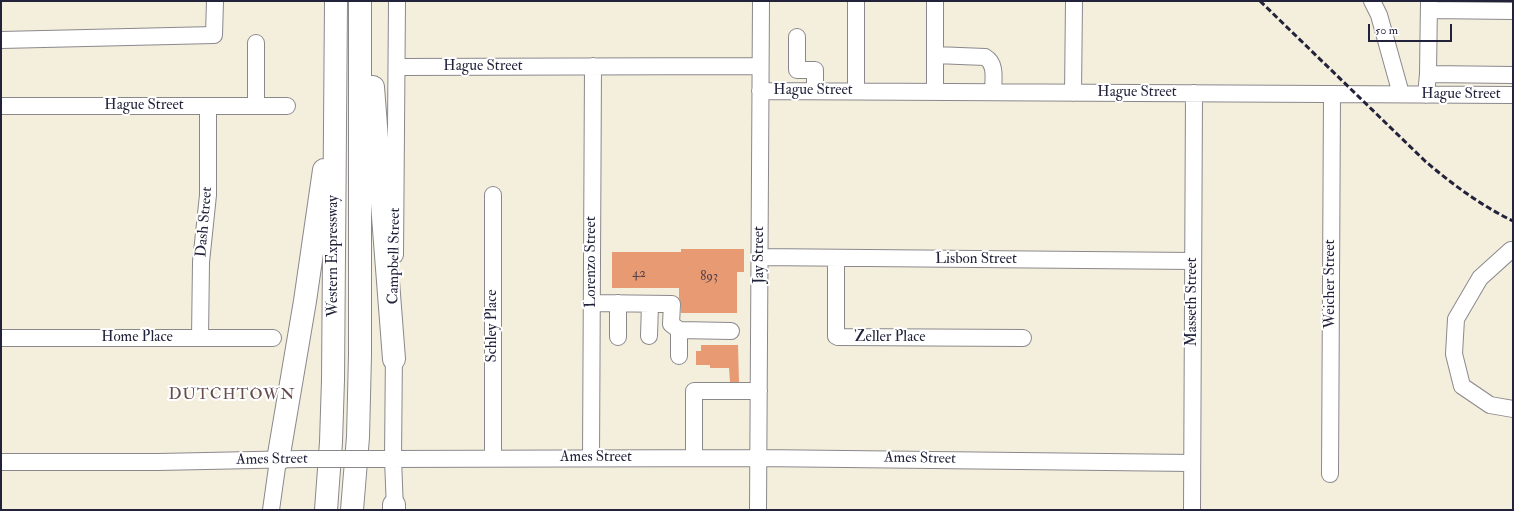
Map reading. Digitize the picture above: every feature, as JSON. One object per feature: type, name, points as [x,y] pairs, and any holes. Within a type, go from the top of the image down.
[{"type":"highway","name":"Western Expressway","points":[[352,510],[358,437],[360,355],[360,1]]},
{"type":"highway","points":[[366,1],[394,359]]},
{"type":"highway","name":"Western Expressway","points":[[326,510],[331,449],[333,380],[336,7]]},
{"type":"highway","points":[[278,460],[305,301],[323,172],[336,7]]},
{"type":"street","points":[[1,40],[214,35],[215,1]]},
{"type":"street","name":"Campbell Street","points":[[394,508],[388,459],[394,359],[397,1]]},
{"type":"street","name":"Jay Street","points":[[758,510],[761,1]]},
{"type":"street","points":[[856,1],[856,91]]},
{"type":"street","points":[[935,1],[935,92]]},
{"type":"street","points":[[1074,1],[1074,93]]},
{"type":"street","points":[[1372,1],[1379,15],[1401,94]]},
{"type":"street","points":[[1426,95],[1428,74],[1429,6],[1513,11]]},
{"type":"street","points":[[797,37],[797,70],[815,70],[815,91]]},
{"type":"street","points":[[256,43],[256,106]]},
{"type":"street","points":[[935,55],[988,58],[994,67],[993,92]]},
{"type":"street","name":"Lorenzo Street","points":[[591,458],[593,66]]},
{"type":"street","name":"Hague Street","points":[[397,67],[760,66]]},
{"type":"street","points":[[1428,74],[1513,75]]},
{"type":"street","name":"Hague Street","points":[[760,91],[1513,95]]},
{"type":"street","name":"Masseth Street","points":[[1192,510],[1194,93]]},
{"type":"street","name":"Weicher Street","points":[[1330,474],[1332,94]]},
{"type":"street","name":"Hague Street","points":[[1,106],[287,106]]},
{"type":"street","name":"Dash Street","points":[[200,338],[201,262],[208,195],[208,106]]},
{"type":"street","name":"Schley Place","points":[[493,195],[493,458]]},
{"type":"street","points":[[1513,250],[1511,250],[1480,278],[1456,319],[1454,354],[1462,386],[1490,405],[1513,409]]},
{"type":"street","name":"Lisbon Street","points":[[760,257],[1193,261]]},
{"type":"street","name":"Zeller Place","points":[[836,258],[836,336],[838,338],[1023,338]]},
{"type":"street","points":[[592,303],[672,304],[671,324],[679,330],[730,331]]},
{"type":"street","points":[[618,303],[618,336]]},
{"type":"street","points":[[650,304],[650,336]]},
{"type":"street","points":[[679,330],[679,356]]},
{"type":"street","name":"Home Place","points":[[1,338],[273,338]]},
{"type":"street","points":[[694,458],[694,391],[759,391]]},
{"type":"street","name":"Ames Street","points":[[1,462],[158,462],[302,459],[758,458],[1192,463]]},
{"type":"street","points":[[271,510],[278,460]]},
{"type":"building","points":[[681,249],[744,249],[744,272],[737,272],[737,313],[681,313],[679,288],[612,288],[612,252],[681,252]]},
{"type":"building","points":[[701,345],[738,345],[739,382],[730,382],[729,368],[710,368],[710,365],[696,365],[696,351],[701,351]]},
{"type":"railway","points":[[1260,1],[1425,161],[1467,194],[1513,221]]},
{"type":"district","name":"DUTCHTOWN","points":[[232,396]]}]
